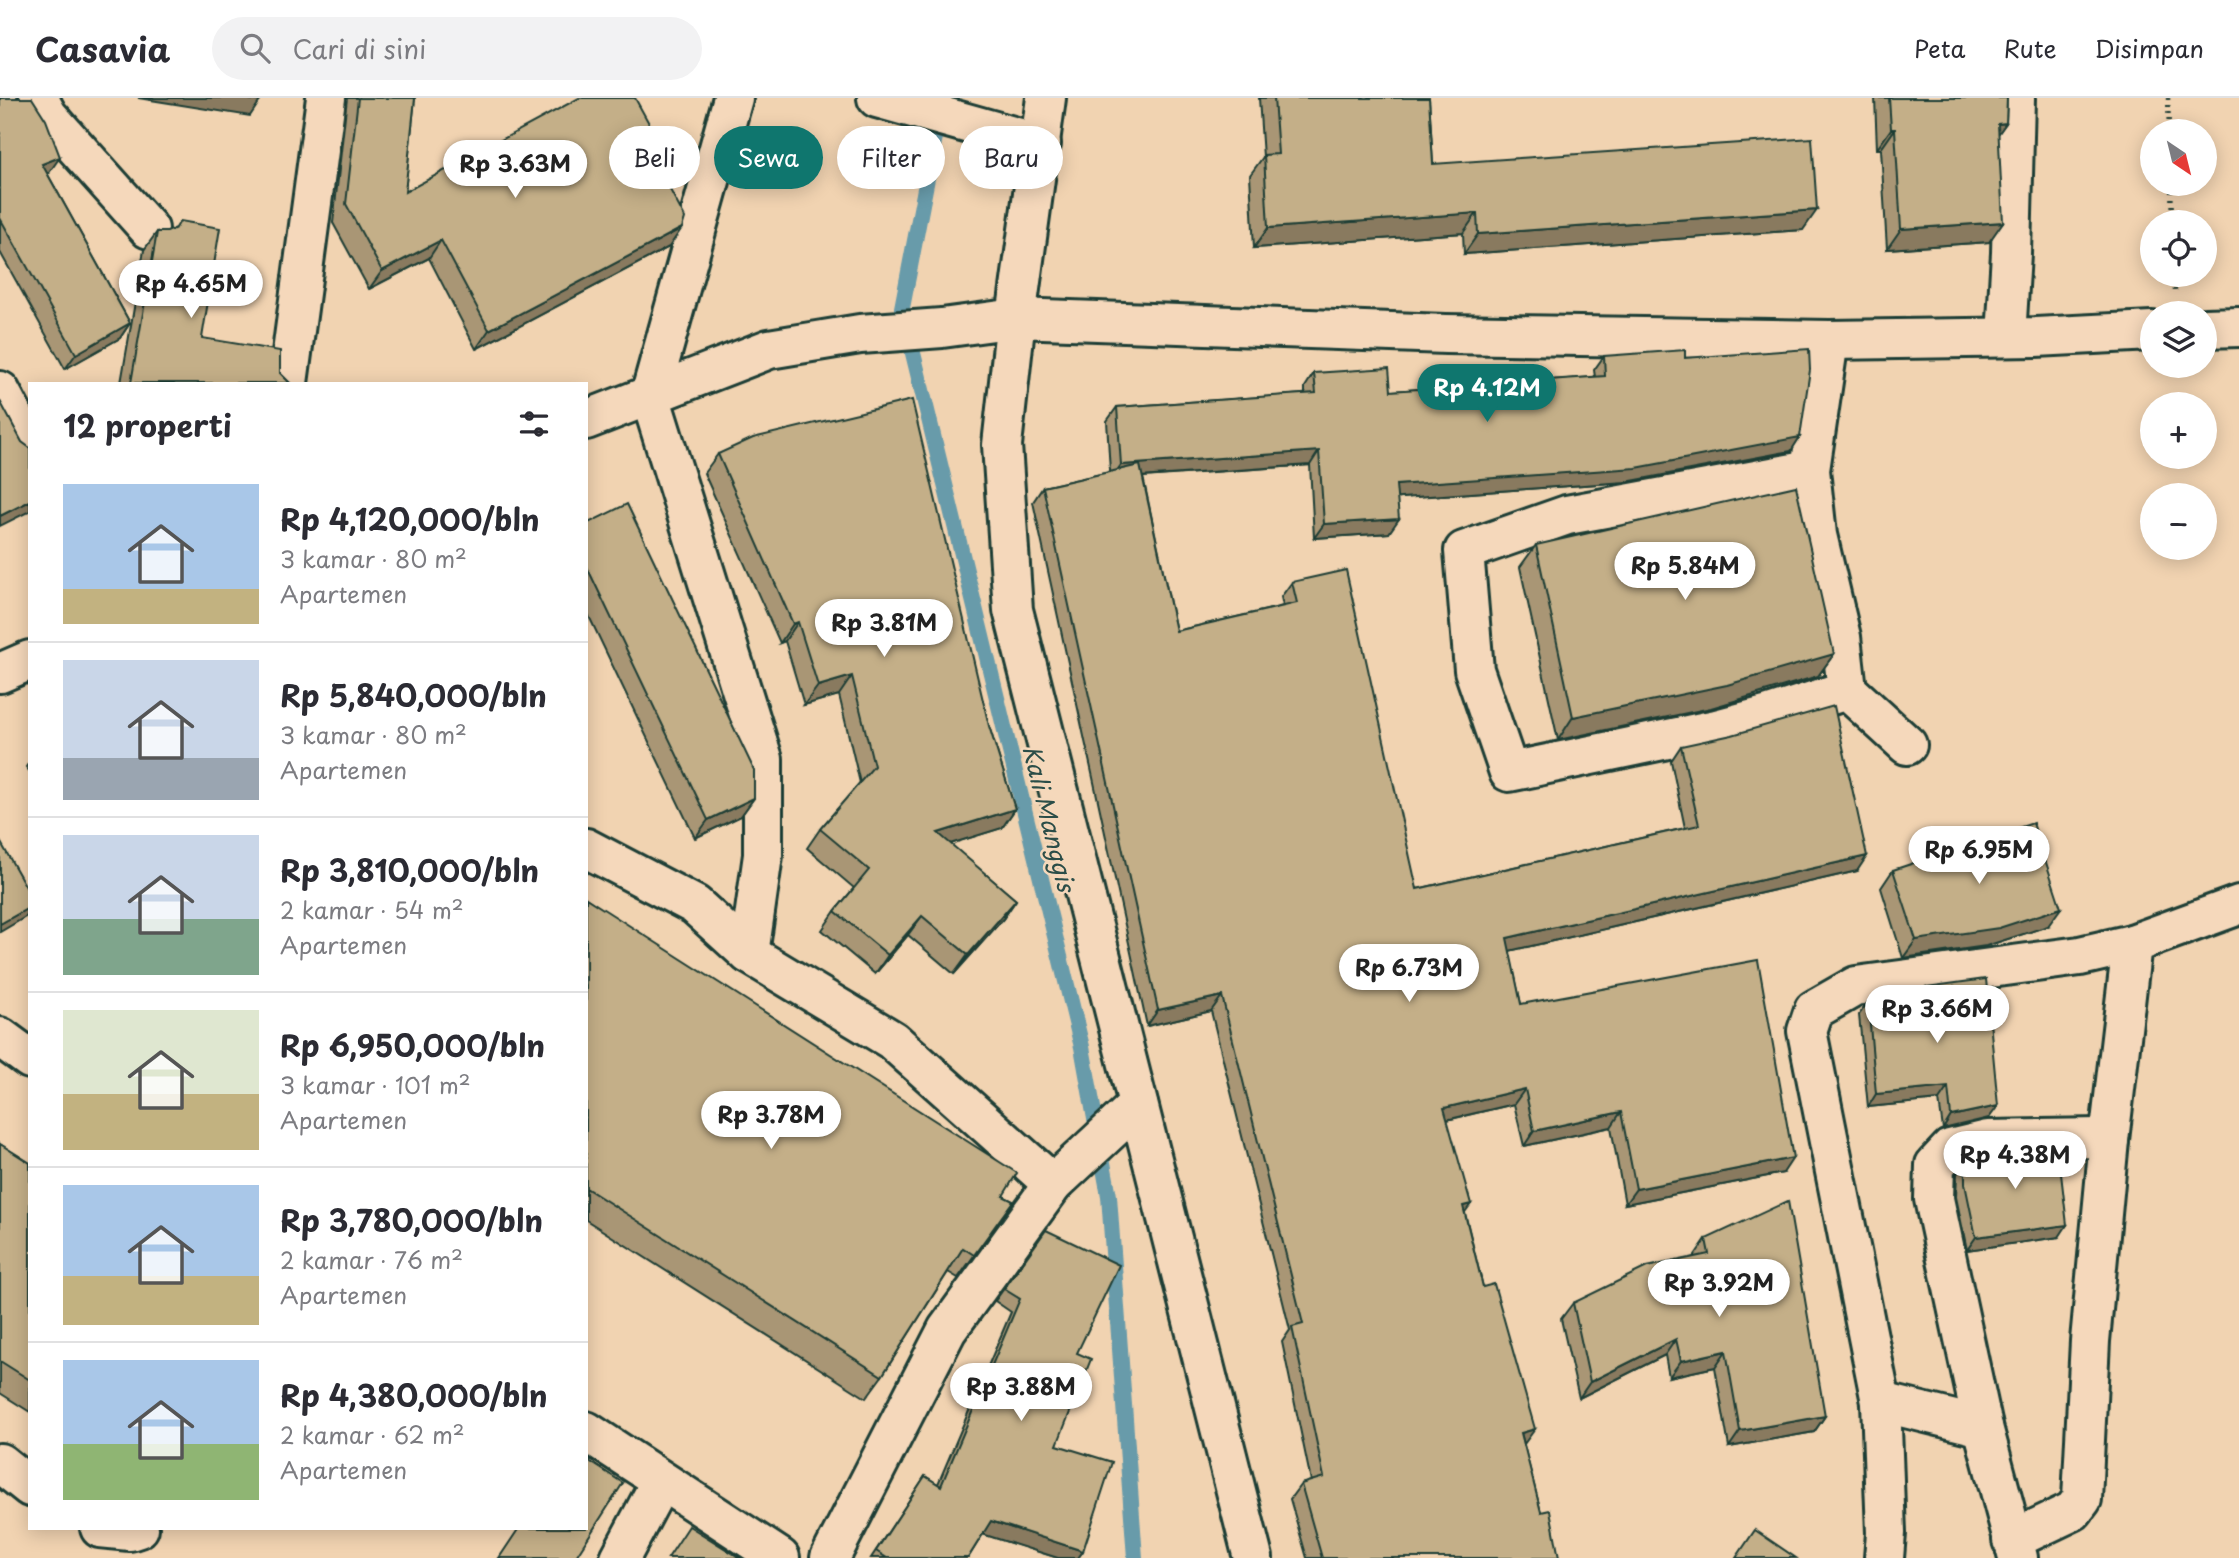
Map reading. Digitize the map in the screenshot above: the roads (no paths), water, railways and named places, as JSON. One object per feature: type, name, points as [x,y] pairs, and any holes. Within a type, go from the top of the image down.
[{"type":"street","points":[[38,98],[48,116],[149,229]]},
{"type":"street","points":[[288,382],[326,98]]},
{"type":"street","points":[[733,98],[650,396],[763,759],[763,855],[749,954]]},
{"type":"street","points":[[877,98],[977,126]]},
{"type":"street","points":[[1043,126],[1046,98]]},
{"type":"street","points":[[2006,337],[2015,98]]},
{"type":"street","points":[[1035,189],[1016,318],[1002,445],[1013,610],[1130,1113],[1253,1558]]},
{"type":"street","points":[[588,418],[769,349],[860,334],[942,328],[1016,318],[1432,333],[1829,340],[2140,331]]},
{"type":"street","points":[[2217,328],[2239,327]]},
{"type":"street","points":[[1829,340],[1810,470],[1817,535],[1841,637],[1847,690],[1908,745]]},
{"type":"street","points":[[0,391],[28,443]]},
{"type":"street","points":[[1810,470],[1567,515],[1464,551],[1474,670],[1509,772],[1716,729],[1847,690]]},
{"type":"street","points":[[0,673],[28,661]]},
{"type":"street","points":[[588,849],[695,905],[749,954],[892,1040],[1053,1184]]},
{"type":"street","points":[[1884,1558],[1886,1533],[1881,1402],[1807,1031],[1814,1010],[1856,986],[2080,956],[2132,944],[2239,905]]},
{"type":"street","points":[[2109,1140],[1988,1140],[1950,1149],[1935,1165],[1934,1199],[2013,1552],[2074,1511],[2082,1499],[2090,1341],[2109,1140],[2132,944]]},
{"type":"street","points":[[0,1037],[28,1058]]},
{"type":"street","points":[[830,1558],[947,1330],[1053,1184],[1130,1113]]},
{"type":"street","points":[[1881,1402],[1983,1427]]},
{"type":"street","points":[[588,1432],[780,1558]]},
{"type":"street","points":[[0,1462],[28,1485]]},
{"type":"street","points":[[620,1558],[661,1480]]},
{"type":"waterway","name":"Kali Manggis","points":[[939,116],[902,308],[1082,1047],[1109,1196],[1135,1558]]}]
